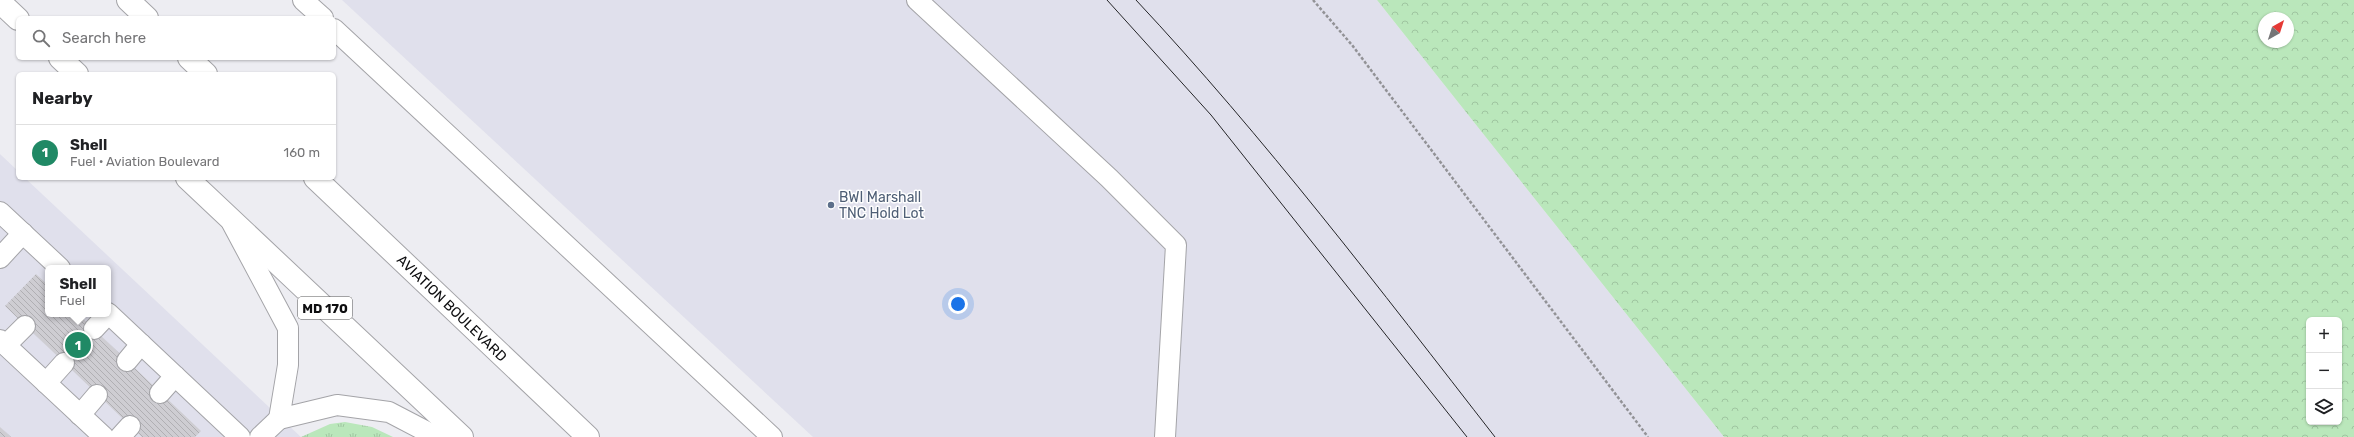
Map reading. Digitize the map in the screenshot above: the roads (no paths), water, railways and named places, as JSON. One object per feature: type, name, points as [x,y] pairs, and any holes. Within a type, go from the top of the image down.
[{"type":"main road","points":[[128,0],[145,16]]},
{"type":"main road","points":[[146,0],[156,16]]},
{"type":"main road","points":[[0,2],[16,17]]},
{"type":"main road","points":[[62,60],[75,72]]},
{"type":"main road","points":[[191,60],[204,72]]},
{"type":"main road","name":"MD 170","points":[[189,180],[462,437]]},
{"type":"main road","name":"AVIATION BOULEVARD","points":[[317,180],[588,437]]},
{"type":"lane","points":[[303,0],[321,16]]},
{"type":"lane","points":[[917,0],[1109,178],[1176,245],[1165,437]]},
{"type":"lane","points":[[336,31],[772,437]]},
{"type":"lane","points":[[0,212],[57,265]]},
{"type":"lane","points":[[230,218],[288,328],[288,365],[279,419]]},
{"type":"lane","points":[[0,258],[23,233]]},
{"type":"lane","points":[[111,316],[240,437]]},
{"type":"lane","points":[[94,329],[104,317]]},
{"type":"lane","points":[[25,326],[3,343],[104,437]]},
{"type":"lane","points":[[127,361],[141,344]]},
{"type":"lane","points":[[46,383],[64,363]]},
{"type":"lane","points":[[160,393],[175,376]]},
{"type":"lane","points":[[80,415],[97,394]]},
{"type":"lane","points":[[260,437],[279,419],[337,405],[389,412],[437,437]]},
{"type":"tram line","points":[[1107,0],[1211,115],[1467,437]]},
{"type":"tram line","points":[[1136,0],[1184,52],[1276,160],[1495,437]]},
{"type":"place","name":"BWI Marshall TNC Hold Lot","points":[[831,205]]},
{"type":"place","name":"Shell","points":[[78,345]]}]
